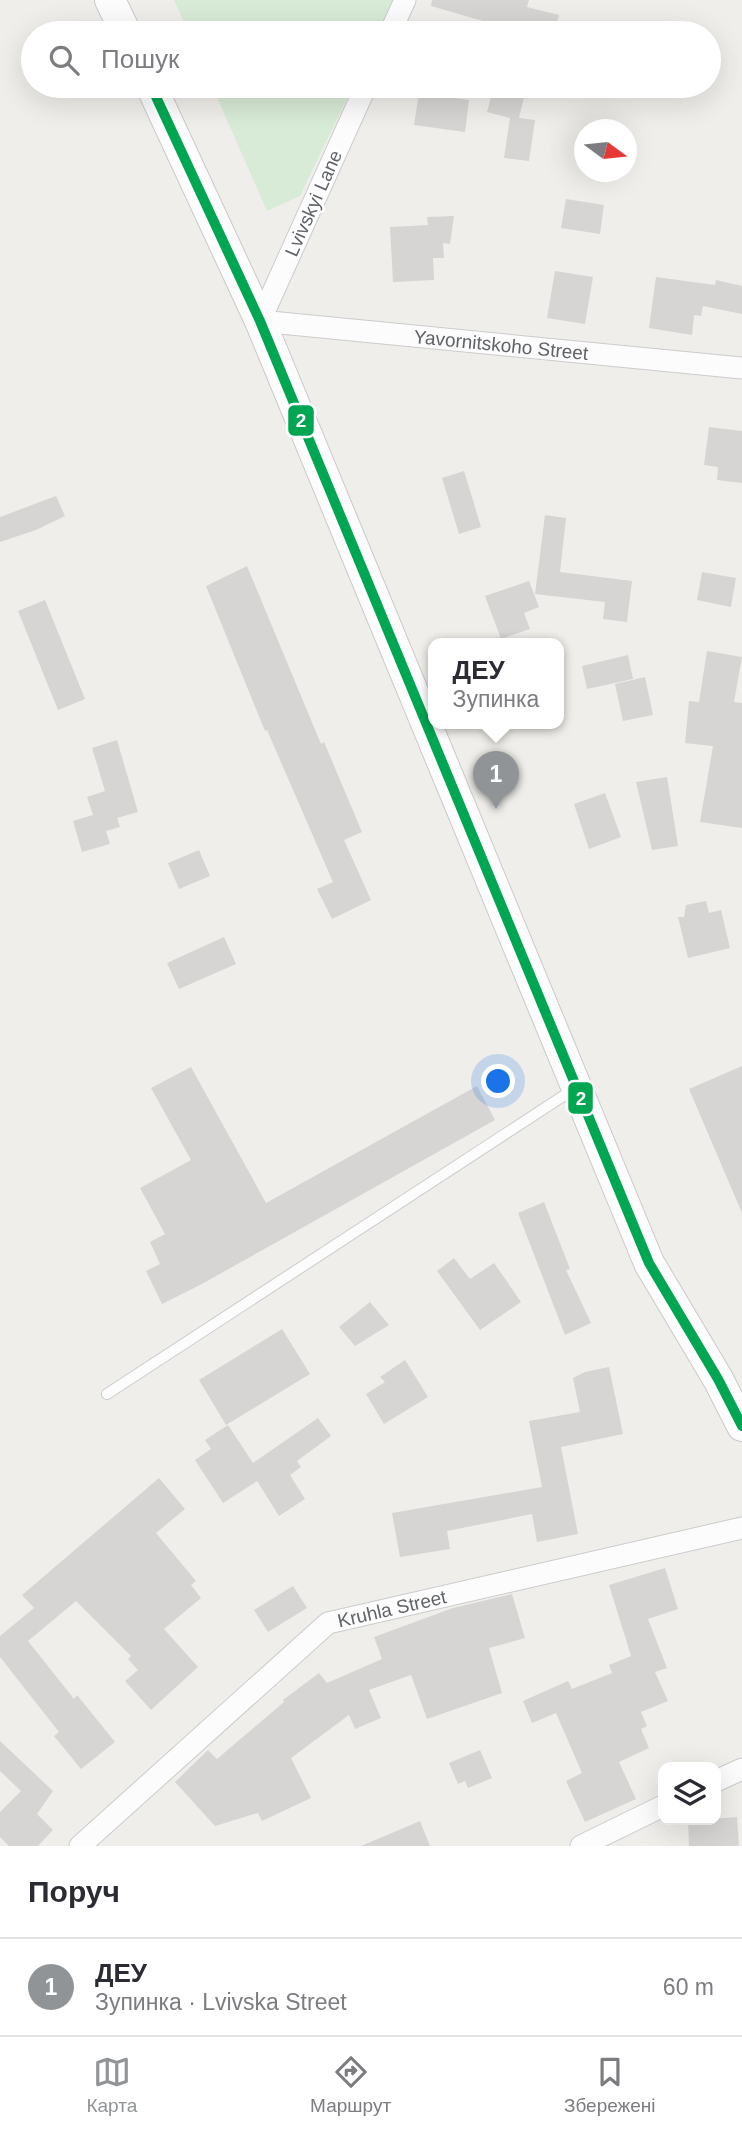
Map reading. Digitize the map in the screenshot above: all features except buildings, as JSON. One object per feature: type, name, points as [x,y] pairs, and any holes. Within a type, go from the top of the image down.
[{"type":"main road","points":[[110,0],[120,21]]},
{"type":"main road","points":[[156,98],[260,321],[428,728]]},
{"type":"main road","points":[[428,729],[649,1263],[718,1379],[742,1426]]},
{"type":"street","points":[[395,21],[405,0]]},
{"type":"street","name":"Lvivskyi Lane","points":[[260,321],[361,98]]},
{"type":"street","name":"Yavornitskoho Street","points":[[260,321],[742,368]]},
{"type":"street","name":"Kruhla Street","points":[[80,1846],[328,1623],[742,1528]]},
{"type":"street","points":[[721,1779],[742,1769]]},
{"type":"street","points":[[581,1846],[658,1808]]},
{"type":"lane","points":[[107,1394],[576,1087]]},
{"type":"green space","points":[[174,0],[395,0],[385,21],[184,21]]},
{"type":"green space","points":[[217,98],[347,98],[300,196],[267,211]]},
{"type":"transit line","name":"2","points":[[157,98],[260,321],[428,728]]},
{"type":"transit line","name":"2","points":[[428,729],[649,1263],[718,1379],[742,1426]]},
{"type":"place","name":"ДЕУ","points":[[496,809]]}]
